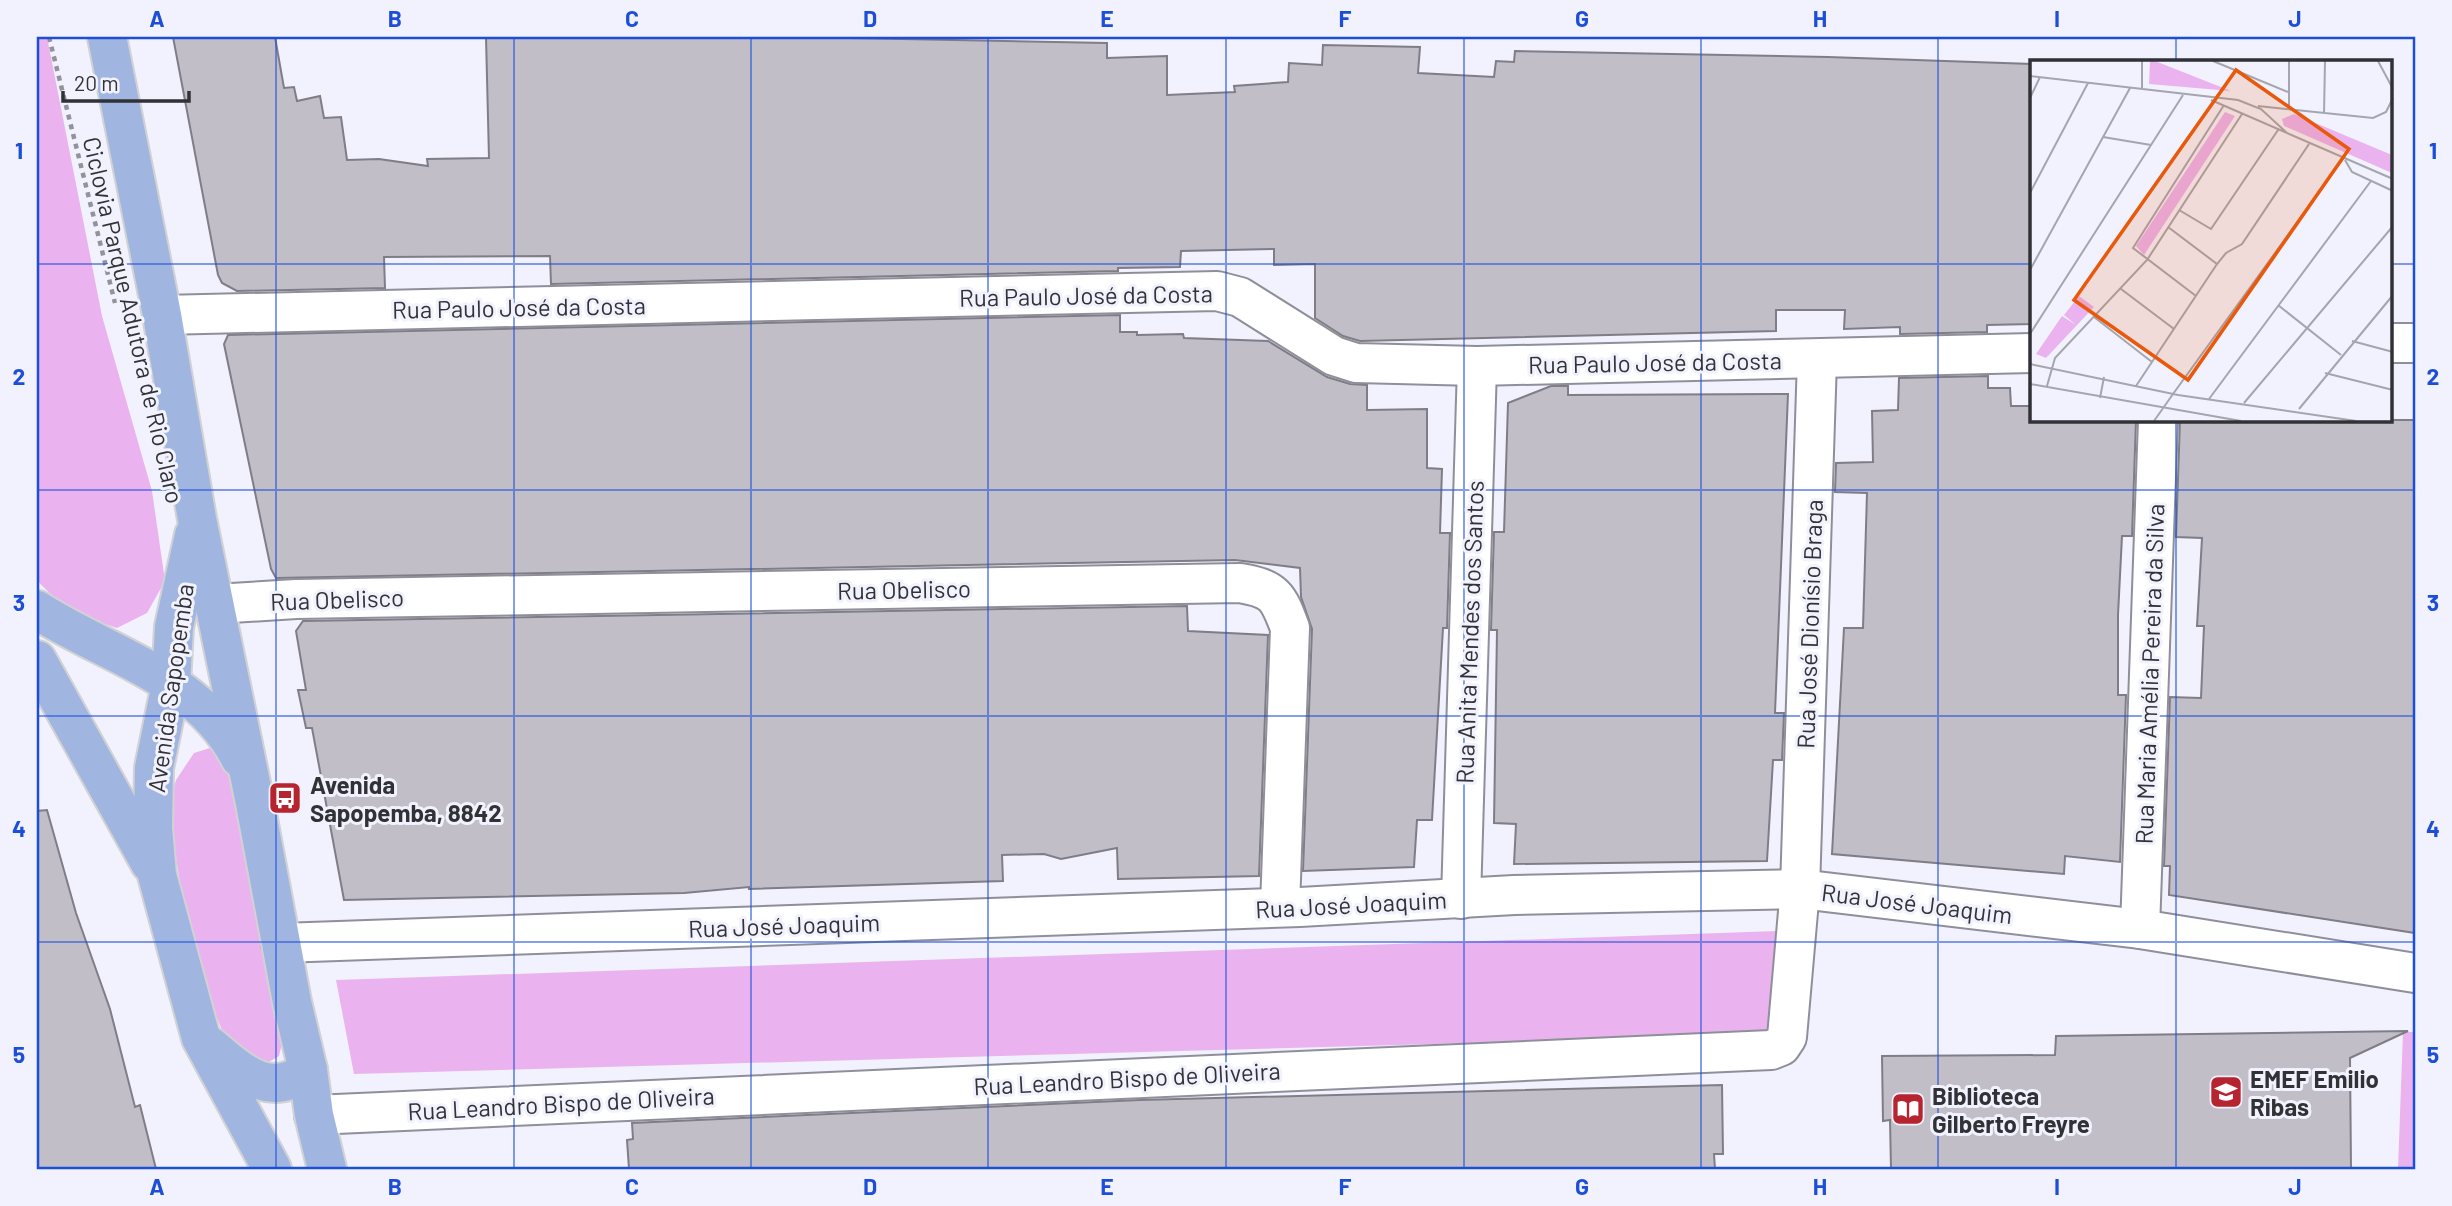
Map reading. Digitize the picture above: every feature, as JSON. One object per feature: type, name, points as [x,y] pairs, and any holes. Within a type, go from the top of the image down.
[{"type":"main road","name":"Avenida Sapopemba","points":[[107,37],[163,315],[197,519],[314,1115],[327,1169]]},
{"type":"main road","name":"Avenida Sapopemba","points":[[197,519],[174,627],[171,684],[154,768],[152,828],[157,875],[201,1038],[272,1169]]},
{"type":"main road","points":[[37,610],[64,628],[104,645],[192,699],[229,736],[248,775]]},
{"type":"main road","points":[[37,660],[157,875]]},
{"type":"main road","points":[[201,1038],[235,1067],[262,1083],[282,1084],[295,1080],[307,1070]]},
{"type":"street","name":"Rua Paulo José da Costa","points":[[163,315],[1217,291],[1240,297],[1334,356],[1356,363],[1477,366],[2030,354]]},
{"type":"street","points":[[2392,343],[2415,343]]},
{"type":"street","name":"Rua José Dionísio Braga","points":[[1800,889],[1817,359]]},
{"type":"street","name":"Rua Anita Mendes dos Santos","points":[[1461,899],[1477,366]]},
{"type":"street","name":"Rua Maria Amélia Pereira da Silva","points":[[2140,929],[2158,422]]},
{"type":"street","name":"Rua Obelisco","points":[[215,604],[324,598],[1240,583],[1258,586],[1272,593],[1290,628],[1280,907]]},
{"type":"street","name":"Rua José Joaquim","points":[[281,943],[1280,907],[1514,895],[1800,889],[2140,929],[2415,973]]},
{"type":"street","name":"Rua Leandro Bispo de Oliveira","points":[[314,1115],[1771,1050],[1781,1046],[1787,1037],[1800,889]]},
{"type":"path","name":"Ciclovia Parque Adutora de Rio Claro","points":[[49,37],[117,312]]},
{"type":"shaded area","points":[[37,37],[47,37],[102,316],[152,491],[165,581],[147,613],[117,628],[73,610],[54,597],[37,580]]},
{"type":"shaded area","points":[[213,747],[237,778],[287,1021],[279,1056],[262,1066],[232,1054],[210,1001],[184,908],[168,807],[176,780],[194,753]]},
{"type":"shaded area","points":[[1778,931],[1772,1029],[1759,1035],[354,1074],[336,980]]},
{"type":"shaded area","points":[[2403,1032],[2415,1032],[2415,1169],[2398,1169]]},
{"type":"building","points":[[173,37],[275,37],[284,88],[294,87],[297,101],[320,96],[324,118],[341,117],[347,160],[379,159],[428,166],[427,159],[489,158],[486,37],[797,37],[1107,43],[1107,58],[1167,56],[1167,95],[1235,92],[1234,86],[1288,82],[1289,63],[1322,65],[1323,45],[1420,47],[1418,73],[1494,77],[1496,61],[1514,62],[1515,51],[2030,64],[2030,324],[1987,325],[1987,332],[1900,334],[1900,327],[1844,329],[1845,310],[1776,310],[1776,331],[1360,341],[1343,336],[1315,318],[1315,264],[1274,265],[1274,249],[1181,251],[1180,267],[1118,268],[1118,271],[551,284],[550,256],[384,257],[385,288],[237,291],[222,283],[218,275]]},
{"type":"building","points":[[1120,315],[1120,332],[1137,332],[1137,335],[1183,334],[1184,338],[1268,341],[1327,377],[1350,384],[1367,385],[1367,410],[1427,409],[1427,468],[1442,469],[1440,533],[1450,533],[1447,628],[1443,628],[1432,820],[1417,820],[1414,867],[1303,871],[1312,629],[1301,597],[1300,568],[1235,560],[276,578],[271,569],[224,344],[228,335]]},
{"type":"building","points":[[1988,376],[1988,388],[2010,388],[2011,406],[2030,406],[2030,422],[2136,422],[2132,536],[2122,536],[2118,615],[2118,695],[2126,695],[2120,862],[2065,856],[2064,874],[1832,854],[1844,628],[1863,628],[1867,493],[1835,492],[1836,463],[1873,462],[1872,411],[1898,410],[1899,378]]},
{"type":"building","points":[[1551,386],[1568,386],[1568,395],[1788,394],[1775,713],[1784,713],[1782,760],[1773,760],[1767,861],[1514,864],[1516,824],[1494,823],[1497,630],[1491,630],[1494,532],[1504,532],[1508,403]]},
{"type":"building","points":[[2415,420],[2415,933],[2169,895],[2170,866],[2164,866],[2170,697],[2201,698],[2204,626],[2197,626],[2202,538],[2176,537],[2180,422]]},
{"type":"building","points":[[1187,606],[1188,631],[1268,635],[1259,876],[1118,879],[1117,848],[1061,859],[1044,854],[1002,855],[1003,881],[749,887],[684,893],[344,900],[312,728],[306,728],[298,690],[306,690],[296,631],[303,621]]},
{"type":"building","points":[[47,810],[76,913],[110,1009],[135,1107],[140,1105],[156,1169],[37,1169],[37,811]]},
{"type":"building","name":"EMEF Emilio Ribas","points":[[2408,1031],[2350,1058],[2351,1169],[1891,1169],[1890,1120],[1883,1121],[1882,1056],[2055,1055],[2056,1036]]},
{"type":"building","points":[[1722,1085],[1723,1154],[1714,1154],[1715,1169],[629,1169],[627,1140],[633,1139],[632,1123],[1140,1100]]},
{"type":"place","name":"Avenida Sapopemba, 8842","points":[[285,798]]},
{"type":"place","name":"EMEF Emilio Ribas","points":[[2226,1092]]},
{"type":"place","name":"Biblioteca Gilberto Freyre","points":[[1908,1109]]}]
